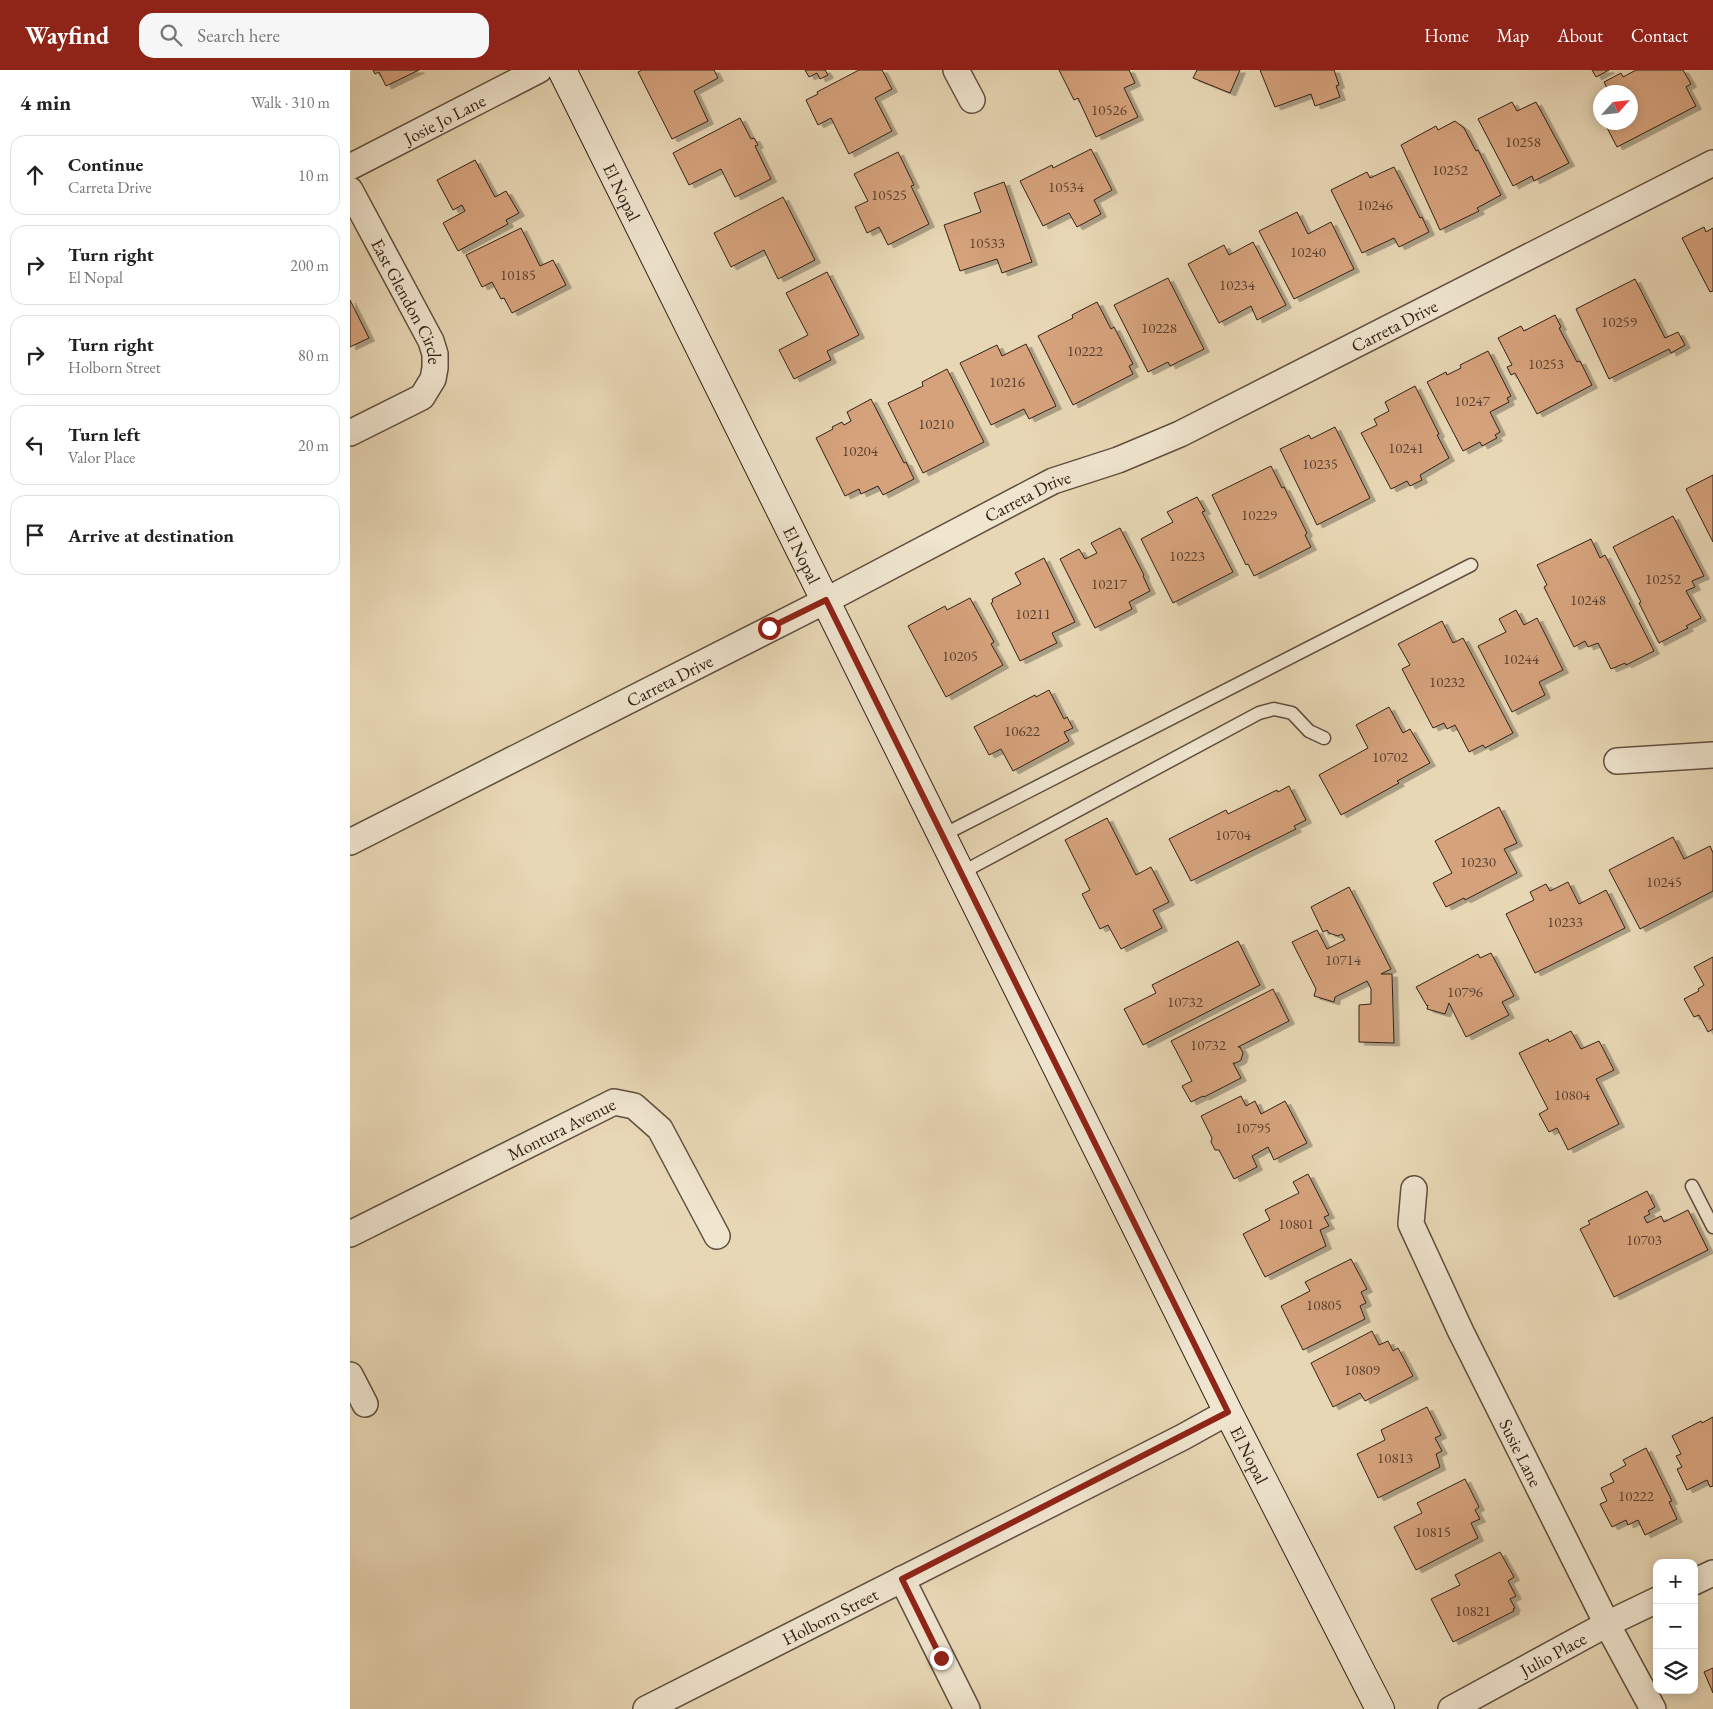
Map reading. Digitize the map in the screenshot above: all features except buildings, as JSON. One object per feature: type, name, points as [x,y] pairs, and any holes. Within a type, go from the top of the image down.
[{"type":"main road","name":"El Nopal","points":[[562,70],[1228,1412],[1380,1709]]},
{"type":"street","name":"Josie Jo Lane","points":[[350,166],[539,70]]},
{"type":"street","points":[[956,70],[972,100]]},
{"type":"street","name":"Carreta Drive","points":[[350,842],[826,600],[1053,481],[1118,460],[1180,434],[1713,163]]},
{"type":"street","name":"East Glendon Circle","points":[[350,190],[431,341],[435,354],[435,368],[433,379],[422,398],[350,433]]},
{"type":"street","points":[[1617,761],[1713,755]]},
{"type":"street","name":"Montura Avenue","points":[[350,1234],[614,1102],[634,1106],[660,1129],[717,1236]]},
{"type":"street","name":"Susie Lane","points":[[1414,1189],[1411,1224],[1461,1332],[1607,1624],[1653,1709]]},
{"type":"street","points":[[350,1375],[365,1404]]},
{"type":"street","name":"Holborn Street","points":[[646,1709],[1228,1412]]},
{"type":"street","points":[[1698,1580],[1713,1573]]},
{"type":"street","points":[[902,1579],[967,1709]]},
{"type":"street","name":"Julio Place","points":[[1450,1709],[1607,1624],[1653,1602]]},
{"type":"lane","points":[[942,835],[1471,565]]},
{"type":"lane","points":[[961,872],[1259,713],[1274,709],[1292,712],[1309,731],[1324,738]]},
{"type":"lane","points":[[1692,1186],[1713,1227]]},
{"type":"route","points":[[769,628],[826,600],[1228,1412],[1183,1437],[902,1579],[941,1658]]}]
